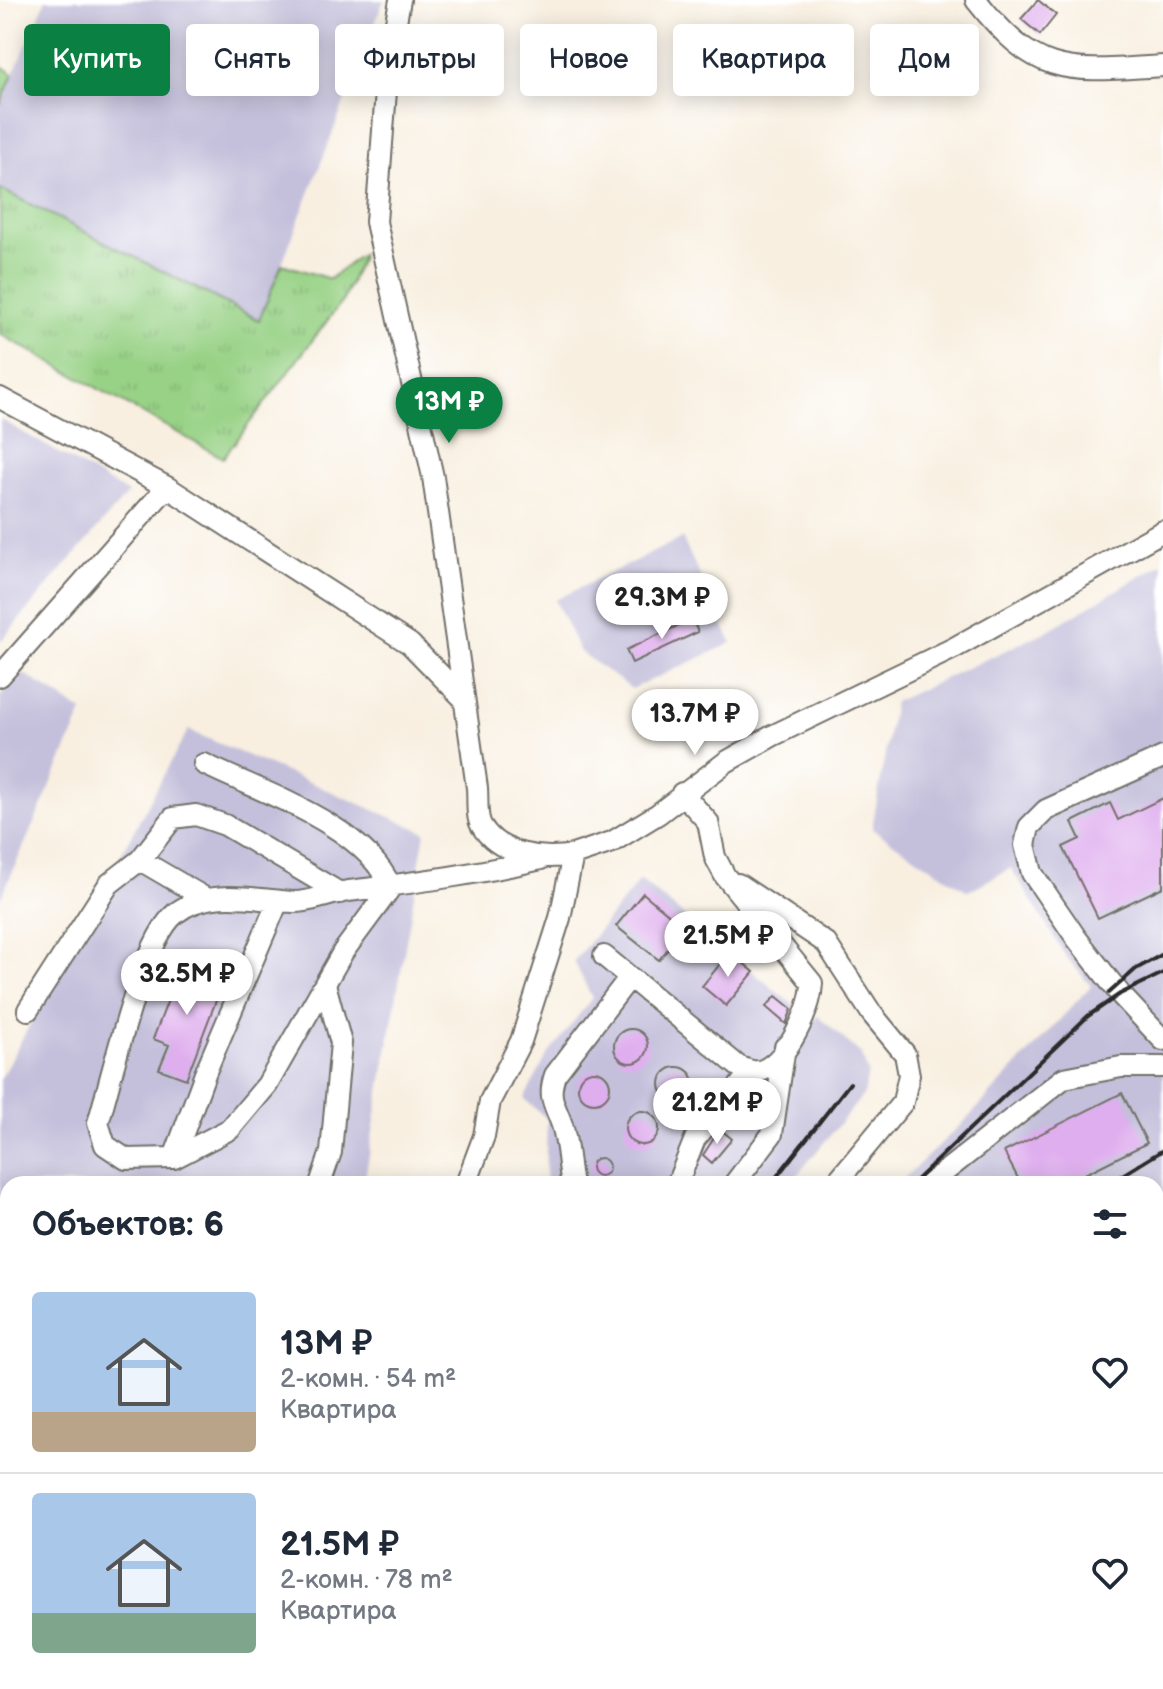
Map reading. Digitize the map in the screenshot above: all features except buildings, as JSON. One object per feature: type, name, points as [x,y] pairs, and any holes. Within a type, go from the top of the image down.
[{"type":"street","points":[[400,0],[388,65],[376,222],[433,477],[479,823],[508,847],[541,859]]},
{"type":"street","points":[[976,0],[998,28],[1022,50],[1049,65],[1106,70],[1163,66]]},
{"type":"street","points":[[998,28],[1001,0]]},
{"type":"street","points":[[0,398],[167,487],[410,644],[464,699]]},
{"type":"street","points":[[0,676],[167,487]]},
{"type":"street","points":[[140,860],[205,898],[299,902],[340,893],[469,876],[541,859],[573,855],[612,842],[772,736],[954,648],[1163,531]]},
{"type":"street","points":[[1163,757],[1046,810],[1029,827],[1025,845],[1032,873],[1077,939],[1120,994],[1163,1040]]},
{"type":"street","points":[[204,764],[350,837],[384,870],[391,887]]},
{"type":"street","points":[[604,956],[738,1066],[751,1072],[763,1071],[785,1047],[806,1016],[812,983],[725,876],[715,857],[708,822],[682,793]]},
{"type":"street","points":[[28,1010],[109,884],[140,860],[173,818],[196,815],[249,838],[340,893]]},
{"type":"street","points":[[469,1176],[484,1136],[490,1101],[521,1041],[560,918],[573,855]]},
{"type":"street","points":[[725,876],[826,943],[872,1014],[905,1054],[909,1075],[903,1102],[842,1176]]},
{"type":"street","points":[[205,898],[175,914],[149,955],[98,1123],[105,1145],[126,1159],[174,1158],[230,1129],[267,1085],[343,952],[391,887]]},
{"type":"street","points":[[174,1158],[206,1071],[278,901]]},
{"type":"street","points":[[571,1176],[563,1126],[550,1101],[550,1089],[555,1075],[629,978]]},
{"type":"street","points":[[323,1176],[331,1152],[341,1043],[325,984]]},
{"type":"street","points":[[740,1176],[772,1134],[785,1047]]},
{"type":"street","points":[[939,1176],[1064,1078],[1121,1067],[1163,1067]]},
{"type":"street","points":[[682,1176],[695,1139],[751,1072]]},
{"type":"shaded area","points":[[46,0],[384,0],[375,24],[335,24],[335,96],[347,96],[260,320],[0,189],[0,105],[24,50],[24,96],[170,96],[170,24],[35,24]]},
{"type":"shaded area","points":[[0,419],[128,493],[0,642]]},
{"type":"shaded area","points":[[682,538],[732,643],[632,689],[580,652],[555,600]]},
{"type":"shaded area","points":[[1163,563],[1163,1176],[906,1176],[969,1117],[1091,986],[1065,955],[1011,868],[968,891],[872,829],[894,702],[1045,632]]},
{"type":"shaded area","points":[[23,673],[83,712],[0,900],[0,697]]},
{"type":"shaded area","points":[[188,730],[425,832],[365,1176],[0,1176],[0,1080]]},
{"type":"shaded area","points":[[640,880],[813,1021],[818,1016],[861,1054],[868,1073],[864,1094],[797,1176],[545,1176],[547,1119],[524,1099],[547,1056],[592,998],[574,961]]},
{"type":"green space","points":[[0,65],[13,74],[0,105]]},
{"type":"green space","points":[[0,189],[259,320],[282,264],[330,279],[363,253],[343,300],[223,458],[0,334]]},
{"type":"railway","points":[[1109,993],[1136,969],[1163,954]]},
{"type":"railway","points":[[920,1176],[1088,1016],[1120,994],[1163,973]]},
{"type":"railway","points":[[777,1176],[850,1083]]},
{"type":"railway","points":[[1121,1176],[1163,1150]]}]
